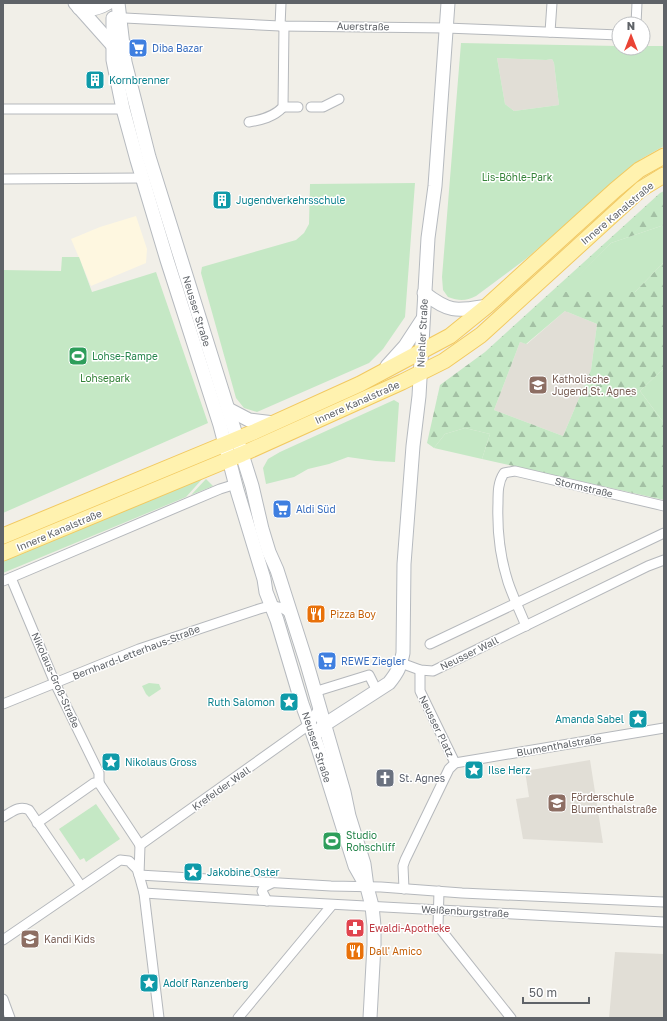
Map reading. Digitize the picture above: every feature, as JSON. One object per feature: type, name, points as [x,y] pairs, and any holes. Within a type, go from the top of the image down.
[{"type":"main road","name":"Niehler Straße","points":[[401,663],[403,646],[404,564],[413,446],[417,415],[428,238],[435,186],[448,3]]},
{"type":"main road","points":[[80,10],[115,7]]},
{"type":"main road","name":"Neusser Straße","points":[[115,7],[112,45],[113,60],[123,108],[142,178],[188,328],[220,425],[231,442]]},
{"type":"main road","name":"Neusser Straße","points":[[115,7],[125,62],[157,184],[228,409],[231,442],[235,457],[236,484],[264,579],[266,592],[277,620],[355,866],[367,887]]},
{"type":"main road","points":[[80,10],[112,45],[125,62]]},
{"type":"main road","name":"Innere Kanalstraße","points":[[3,536],[274,423],[380,373],[450,336],[487,306],[615,190],[639,170],[664,156]]},
{"type":"main road","name":"Innere Kanalstraße","points":[[3,553],[235,457],[420,374],[449,358],[481,335],[641,189],[664,174]]},
{"type":"main road","points":[[142,178],[157,184]]},
{"type":"main road","points":[[424,293],[448,309],[463,310],[487,306]]},
{"type":"main road","points":[[380,373],[397,358],[422,319]]},
{"type":"main road","points":[[188,328],[202,325]]},
{"type":"main road","points":[[228,409],[249,420],[274,423]]},
{"type":"main road","name":"Neusser Straße","points":[[235,457],[252,486],[262,529],[292,616],[364,864],[367,887],[372,906],[374,944],[370,1018]]},
{"type":"main road","points":[[264,579],[266,582],[273,583],[278,580],[279,576]]},
{"type":"main road","points":[[315,738],[324,725],[389,683],[396,675],[401,663]]},
{"type":"street","points":[[281,3],[283,108]]},
{"type":"street","points":[[550,32],[552,3]]},
{"type":"street","points":[[636,16],[637,3]]},
{"type":"street","name":"Auerstraße","points":[[115,7],[282,26],[446,28],[611,35]]},
{"type":"street","points":[[311,107],[322,107],[339,99]]},
{"type":"street","points":[[249,122],[263,120],[283,108],[298,107]]},
{"type":"street","points":[[3,109],[123,108]]},
{"type":"street","points":[[3,179],[142,178]]},
{"type":"street","name":"Stormstraße","points":[[517,602],[508,582],[499,542],[497,518],[498,498],[500,480],[504,473],[515,471],[664,506]]},
{"type":"street","points":[[7,579],[220,489],[236,484]]},
{"type":"street","points":[[430,644],[664,533]]},
{"type":"street","name":"Neusser Wall","points":[[401,663],[420,670],[433,671],[648,566],[664,560]]},
{"type":"street","name":"Nikolaus-Groß-Straße","points":[[7,579],[99,773],[99,783]]},
{"type":"street","points":[[517,602],[526,626]]},
{"type":"street","points":[[270,605],[286,610],[292,616]]},
{"type":"street","name":"Bernhard-Letterhaus-Straße","points":[[3,704],[139,649],[203,626],[270,605]]},
{"type":"street","name":"Neusser Platz","points":[[404,889],[403,866],[405,860],[449,769],[455,763],[420,691],[420,670]]},
{"type":"street","points":[[314,692],[369,675],[377,691]]},
{"type":"street","name":"Krefelder Wall","points":[[140,845],[310,724],[319,708]]},
{"type":"street","name":"Blumenthalstraße","points":[[455,763],[664,728]]},
{"type":"street","points":[[37,823],[94,783],[99,783],[140,845],[139,875]]},
{"type":"street","points":[[3,817],[18,808],[29,810],[81,886]]},
{"type":"street","points":[[3,940],[120,860],[129,861],[137,869],[144,893],[159,1018]]},
{"type":"street","name":"Weißenburgstraße","points":[[139,875],[664,902]]},
{"type":"street","points":[[266,900],[262,891],[264,887],[273,883]]},
{"type":"street","points":[[438,891],[438,926],[511,1018]]},
{"type":"street","name":"Weißenburgstraße","points":[[144,893],[664,922]]},
{"type":"street","points":[[238,1018],[332,904]]},
{"type":"street","points":[[3,999],[10,1018]]},
{"type":"shaded area","points":[[497,58],[552,59],[554,63],[559,105],[514,111],[505,104]]},
{"type":"shaded area","points":[[136,216],[147,249],[146,263],[91,286],[71,239],[100,227]]},
{"type":"shaded area","points":[[565,311],[597,324],[591,370],[563,436],[494,410],[520,342],[527,344]]},
{"type":"shaded area","name":"Förderschule Blumenthalstraße","points":[[590,760],[603,843],[523,839],[516,799],[529,797],[525,771]]},
{"type":"shaded area","points":[[615,952],[664,954],[664,1018],[609,1018]]},
{"type":"green space","name":"Lis-Böhle-Park","points":[[461,43],[611,46],[611,56],[651,56],[651,46],[664,46],[664,146],[641,159],[527,258],[476,296],[469,299],[456,299],[448,297],[443,290],[442,277]],"holes":[[[497,58],[552,59],[554,63],[559,105],[514,111],[505,104]]]},
{"type":"green space","points":[[415,183],[405,317],[383,349],[369,363],[257,412],[244,408],[236,398],[201,273],[202,267],[296,240],[304,233],[309,224],[310,184]]},
{"type":"green space","points":[[664,191],[664,225],[611,243],[562,292],[635,292],[664,262],[664,368],[640,391],[664,423],[664,500],[482,459],[490,434],[465,428],[445,434],[434,448],[427,443],[440,385],[485,352]],"holes":[[[565,311],[597,324],[591,370],[563,436],[494,410],[520,342],[526,344]]]},
{"type":"green space","points":[[664,225],[664,262],[635,292],[561,292],[611,243]]},
{"type":"green space","name":"Lohsepark","points":[[62,257],[79,257],[92,292],[156,272],[208,423],[3,513],[3,270],[61,271]]},
{"type":"green space","points":[[664,368],[664,423],[640,391]]},
{"type":"green space","points":[[394,400],[399,403],[395,462],[348,457],[329,464],[308,469],[294,477],[266,484],[263,468],[268,459],[280,452]]},
{"type":"green space","points":[[465,428],[490,434],[482,459],[434,448],[445,434]]},
{"type":"green space","points":[[204,477],[186,497],[3,573],[3,559]]},
{"type":"green space","points":[[206,479],[213,486],[191,495]]},
{"type":"green space","points":[[149,683],[159,684],[161,689],[149,697],[142,686]]},
{"type":"green space","points":[[96,804],[120,839],[86,862],[84,858],[80,860],[59,829]]},
{"type":"place","name":"Diba Bazar","points":[[138,48]]},
{"type":"place","name":"Kornbrenner","points":[[95,80]]},
{"type":"place","name":"Jugendverkehrsschule","points":[[222,200]]},
{"type":"place","name":"Lohse-Rampe","points":[[78,356]]},
{"type":"place","name":"Katholische Jugend St. Agnes","points":[[538,385]]},
{"type":"place","name":"Aldi Süd","points":[[282,509]]},
{"type":"place","name":"Pizza Boy","points":[[316,614]]},
{"type":"place","name":"REWE Ziegler","points":[[327,661]]},
{"type":"place","name":"Ruth Salomon","points":[[289,702]]},
{"type":"place","name":"Amanda Sabel","points":[[638,719]]},
{"type":"place","name":"Nikolaus Gross","points":[[111,762]]},
{"type":"place","name":"Ilse Herz","points":[[474,770]]},
{"type":"place","name":"St. Agnes","points":[[385,778]]},
{"type":"place","name":"Förderschule Blumenthalstraße","points":[[557,803]]},
{"type":"place","name":"Studio Rohschliff","points":[[332,841]]},
{"type":"place","name":"Jakobine Oster","points":[[193,872]]},
{"type":"place","name":"Ewaldi-Apotheke","points":[[355,928]]},
{"type":"place","name":"Kandi Kids","points":[[30,939]]},
{"type":"place","name":"Dall' Amico","points":[[355,951]]},
{"type":"place","name":"Adolf Ranzenberg","points":[[149,983]]}]
